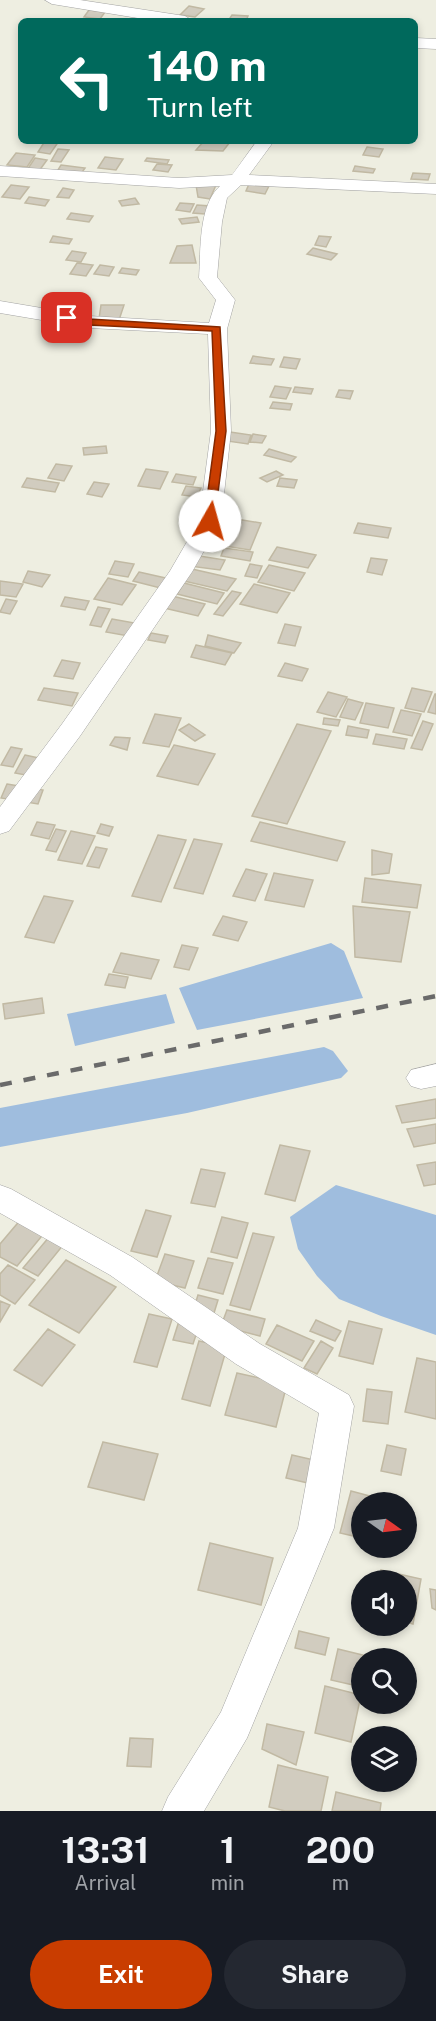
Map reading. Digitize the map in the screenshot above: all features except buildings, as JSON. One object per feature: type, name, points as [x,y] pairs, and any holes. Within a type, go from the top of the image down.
[{"type":"street","points":[[52,0],[166,18]]},
{"type":"street","points":[[418,43],[436,45]]},
{"type":"street","points":[[0,825],[181,572],[210,521],[221,431],[217,329],[226,300],[208,278],[213,222],[219,196],[237,180],[264,144]]},
{"type":"street","points":[[0,171],[179,183],[237,180],[436,189]]},
{"type":"street","points":[[0,307],[89,322],[217,329]]},
{"type":"street","points":[[0,1198],[121,1266],[248,1354],[336,1406],[316,1528],[234,1725],[182,1811]]},
{"type":"water","points":[[331,943],[344,951],[363,998],[197,1030],[179,988]]},
{"type":"water","points":[[166,994],[175,1023],[75,1046],[67,1014]]},
{"type":"water","points":[[324,1047],[333,1051],[348,1071],[341,1078],[187,1113],[0,1147],[0,1108]]},
{"type":"water","points":[[336,1185],[436,1215],[436,1335],[339,1299],[317,1276],[298,1249],[290,1217]]},
{"type":"railway","points":[[0,1085],[436,996]]},
{"type":"route","points":[[67,318],[89,322],[217,329],[221,431],[210,521]]}]
